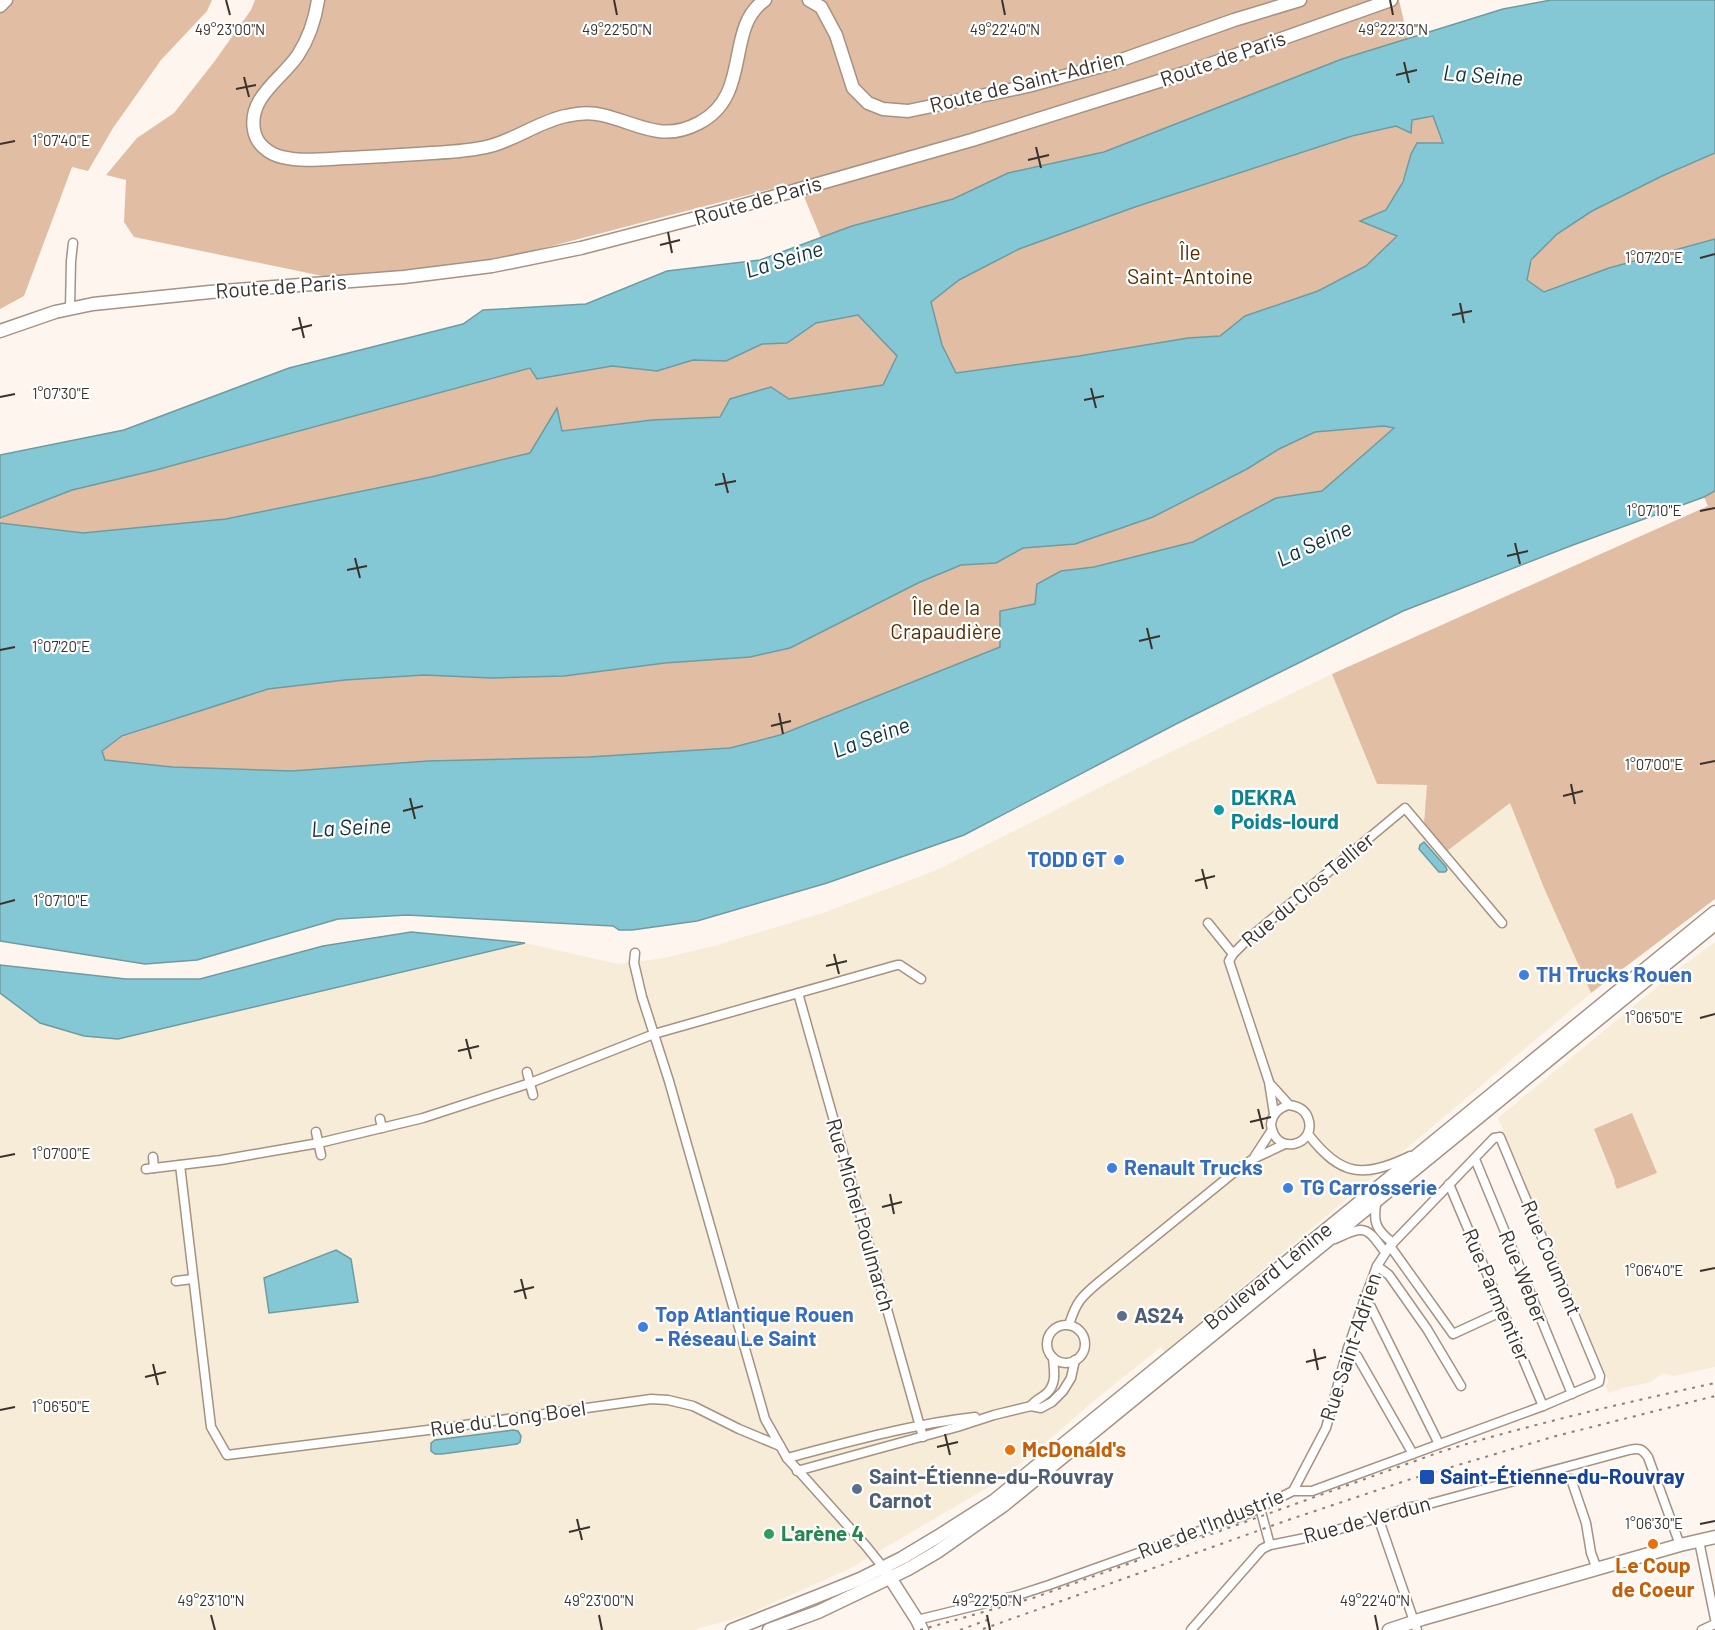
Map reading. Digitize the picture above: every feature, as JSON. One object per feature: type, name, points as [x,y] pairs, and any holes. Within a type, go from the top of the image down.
[{"type":"main road","points":[[0,6],[6,0]]},
{"type":"main road","points":[[318,0],[313,27],[303,46],[283,73],[269,86],[255,111],[254,132],[258,140],[266,149],[280,157],[299,160],[370,158],[469,150],[492,146],[564,116],[583,113],[602,115],[652,131],[684,129],[698,123],[720,107],[732,85],[743,33],[750,16],[765,0]]},
{"type":"main road","name":"Route de Saint-Adrien","points":[[809,0],[821,7],[836,35],[853,88],[868,103],[883,109],[908,111],[1028,86],[1113,63],[1234,20],[1300,0]]},
{"type":"main road","name":"Route de Paris","points":[[0,331],[56,312],[93,303],[404,277],[492,266],[581,248],[723,211],[972,140],[1188,72],[1391,0]]},
{"type":"main road","name":"Boulevard Lénine","points":[[732,1630],[860,1579],[902,1558],[938,1537],[1012,1486],[1715,912]]},
{"type":"main road","name":"Boulevard Lénine","points":[[769,1630],[818,1612],[890,1578],[938,1552],[1004,1505],[1715,924]]},
{"type":"main road","points":[[1389,1630],[1415,1626],[1597,1569],[1715,1537]]},
{"type":"main road","points":[[882,1566],[920,1625]]},
{"type":"street","points":[[70,308],[73,243]]},
{"type":"street","name":"Rue du Clos Tellier","points":[[1253,1159],[1272,1130],[1271,1120],[1274,1114],[1269,1082],[1230,966],[1230,958],[1233,954],[1405,808],[1502,923]]},
{"type":"street","points":[[1208,924],[1233,954]]},
{"type":"street","points":[[635,953],[636,974],[669,1081],[765,1419],[797,1471],[882,1566]]},
{"type":"street","points":[[153,1157],[150,1169],[319,1143],[381,1124],[434,1114],[530,1083],[654,1034],[897,965],[921,979]]},
{"type":"street","name":"Rue Michel Poulmarch","points":[[798,993],[923,1437]]},
{"type":"street","points":[[527,1072],[533,1095]]},
{"type":"street","name":"Rue du Clos Tellier","points":[[1069,1324],[1081,1298],[1216,1186],[1253,1159],[1285,1144],[1295,1144],[1305,1138],[1310,1124],[1306,1114],[1299,1107],[1289,1106],[1269,1082]]},
{"type":"street","points":[[1274,1114],[1279,1109],[1289,1106]]},
{"type":"street","points":[[1272,1130],[1276,1139],[1285,1144]]},
{"type":"street","points":[[316,1132],[321,1155]]},
{"type":"street","points":[[1308,1134],[1334,1161],[1355,1171],[1383,1168],[1419,1152]]},
{"type":"street","name":"Rue Saint-Adrien","points":[[1293,1491],[1326,1428],[1348,1348],[1377,1266],[1389,1247],[1498,1136]]},
{"type":"street","name":"Rue Coumont","points":[[1498,1136],[1501,1138],[1601,1381]]},
{"type":"street","name":"Rue Weber","points":[[1475,1159],[1572,1394]]},
{"type":"street","points":[[176,1281],[194,1279],[180,1165]]},
{"type":"street","name":"Rue Parmentier","points":[[1449,1184],[1543,1406]]},
{"type":"street","points":[[1377,1200],[1374,1220],[1389,1247],[1453,1334],[1503,1311]]},
{"type":"street","points":[[1324,1244],[1362,1229],[1389,1247]]},
{"type":"street","points":[[1377,1266],[1389,1275],[1427,1329],[1461,1386]]},
{"type":"street","name":"Rue du Long Boel","points":[[194,1279],[211,1427],[227,1455],[651,1399],[668,1400],[693,1406],[780,1446]]},
{"type":"street","points":[[1364,1301],[1371,1307],[1440,1444]]},
{"type":"street","name":"Rue du Clos Tellier","points":[[797,1471],[994,1415],[1030,1406],[1041,1408],[1052,1402],[1063,1391],[1071,1378],[1075,1360],[1083,1353],[1084,1340],[1079,1330],[1069,1324],[1057,1326],[1048,1335],[1047,1348],[1053,1358],[1055,1375],[1053,1384],[1046,1394],[1030,1406]]},
{"type":"street","points":[[1348,1348],[1357,1356],[1413,1454]]},
{"type":"street","points":[[1053,1358],[1065,1363],[1075,1360]]},
{"type":"street","name":"Rue de l'Industrie","points":[[920,1625],[1049,1585],[1226,1522],[1293,1491],[1312,1491],[1543,1406],[1601,1381]]},
{"type":"street","name":"Rue du Clos Tellier","points":[[787,1458],[920,1426],[994,1415]]},
{"type":"street","name":"Rue de Verdun","points":[[1270,1545],[1310,1537],[1412,1507],[1639,1448],[1648,1457],[1680,1545]]},
{"type":"street","points":[[1571,1479],[1586,1523],[1597,1569]]},
{"type":"street","points":[[1191,1630],[1262,1549],[1270,1545],[1260,1508]]},
{"type":"street","points":[[1378,1517],[1415,1626]]},
{"type":"street","points":[[1699,1541],[1715,1619]]},
{"type":"street","points":[[1702,1630],[1715,1624]]},
{"type":"shaded area","points":[[1332,674],[1377,784],[1433,785],[1510,802],[1544,888],[1591,993],[1165,1352],[1161,1347],[1029,1457],[985,1489],[849,1569],[746,1615],[694,1630],[0,1630],[0,971],[126,979],[200,979],[323,946],[411,932],[525,943],[618,964],[664,958],[717,945],[826,912],[939,869],[1148,763]]},
{"type":"shaded area","points":[[1715,942],[1715,1367],[1674,1376],[1663,1373],[1651,1382],[1609,1393],[1605,1386],[1609,1382],[1498,1118],[1680,968]]},
{"type":"green space","points":[[0,0],[212,0],[207,11],[161,60],[113,128],[88,171],[72,167],[24,296],[0,309]]},
{"type":"green space","points":[[255,0],[1399,0],[1408,39],[1342,59],[1104,152],[1008,173],[953,199],[852,226],[821,238],[798,182],[475,266],[337,279],[134,237],[124,222],[126,180],[106,175],[137,138],[174,113],[214,62],[251,10]]},
{"type":"green space","name":"Île Saint-Antoine","points":[[1433,116],[1443,143],[1417,143],[1394,200],[1381,213],[1361,221],[1397,235],[1366,266],[1318,291],[1245,316],[1220,336],[1188,338],[956,373],[942,345],[931,302],[959,280],[1019,249],[1135,207],[1352,136],[1396,126],[1410,132],[1411,120]]},
{"type":"green space","points":[[1715,153],[1715,239],[1609,268],[1544,292],[1527,281],[1533,259],[1548,242],[1568,226],[1591,211],[1643,184]]},
{"type":"green space","points":[[859,315],[897,356],[883,385],[789,399],[720,417],[652,420],[561,431],[557,409],[530,453],[431,477],[226,519],[83,533],[0,523],[0,518],[72,490],[156,470],[530,368],[537,379],[612,366],[657,371],[693,360],[726,361],[762,344],[787,343],[816,323]]},
{"type":"green space","name":"Île de la Crapaudière","points":[[1384,426],[1394,428],[1322,491],[1276,498],[1193,542],[1094,567],[1061,571],[1037,583],[1035,604],[1001,611],[1001,647],[780,735],[730,748],[589,757],[428,761],[292,771],[172,767],[104,760],[102,751],[122,737],[268,689],[345,680],[424,675],[492,678],[564,676],[665,663],[750,657],[790,648],[918,583],[961,565],[996,563],[1023,548],[1075,544],[1153,517],[1315,432]]},
{"type":"green space","points":[[1715,491],[1715,899],[1591,993],[1544,888],[1510,803],[1447,851],[1424,824],[1427,785],[1377,784],[1332,674],[1708,506],[1704,497]]},
{"type":"green space","points":[[1632,1113],[1657,1173],[1617,1189],[1594,1129]]},
{"type":"water","name":"La Seine","points":[[1551,0],[1715,0],[1715,153],[1662,176],[1592,211],[1557,234],[1531,260],[1527,280],[1544,292],[1609,268],[1715,239],[1715,491],[1403,611],[1176,724],[964,835],[827,883],[697,921],[619,930],[613,926],[407,915],[338,919],[197,960],[145,964],[0,941],[0,523],[83,533],[226,519],[431,477],[530,453],[557,408],[562,431],[652,420],[720,417],[730,399],[771,387],[789,399],[883,385],[897,356],[858,315],[816,323],[787,343],[762,344],[726,361],[693,360],[657,371],[612,366],[537,379],[530,368],[156,470],[72,490],[0,518],[0,455],[124,430],[289,368],[463,324],[483,310],[586,304],[667,271],[760,260],[852,226],[953,199],[1008,173],[1104,152],[1342,59],[1503,9]],"holes":[[[1433,116],[1443,143],[1417,143],[1411,154],[1403,182],[1386,210],[1360,221],[1397,236],[1366,266],[1318,291],[1245,316],[1220,336],[1188,338],[956,373],[942,345],[931,302],[959,280],[1019,249],[1135,207],[1352,136],[1396,126],[1411,133],[1412,120]],[[1384,426],[1394,428],[1322,491],[1276,498],[1193,542],[1094,567],[1061,571],[1037,584],[1035,604],[1000,611],[1000,647],[780,735],[730,748],[589,757],[428,761],[292,771],[172,767],[105,760],[102,751],[122,736],[268,689],[345,680],[424,675],[492,678],[564,676],[665,663],[750,657],[790,648],[918,583],[961,565],[996,563],[1023,548],[1075,544],[1153,517],[1315,432]]]},
{"type":"water","points":[[1424,842],[1446,867],[1445,872],[1439,872],[1419,849]]},
{"type":"water","points":[[411,932],[525,943],[118,1039],[84,1036],[40,1023],[0,993],[0,965],[126,979],[200,979],[323,946]]},
{"type":"water","points":[[336,1250],[351,1259],[358,1302],[269,1313],[264,1278]]},
{"type":"water","points":[[518,1431],[521,1436],[517,1444],[442,1454],[435,1454],[431,1451],[431,1443],[435,1440]]},
{"type":"railway","points":[[920,1630],[1033,1598],[1443,1451],[1544,1423],[1715,1383]]},
{"type":"railway","points":[[983,1629],[1288,1520],[1411,1479],[1556,1436],[1715,1396]]},
{"type":"railway","points":[[960,1630],[990,1619]]},
{"type":"place","name":"DEKRA Poids-lourd","points":[[1219,810]]},
{"type":"place","name":"TODD GT","points":[[1119,860]]},
{"type":"place","name":"TH Trucks Rouen","points":[[1524,975]]},
{"type":"place","name":"Renault Trucks","points":[[1112,1168]]},
{"type":"place","name":"TG Carrosserie","points":[[1288,1188]]},
{"type":"place","name":"AS24","points":[[1122,1316]]},
{"type":"place","name":"Top Atlantique Rouen - Réseau Le Saint","points":[[643,1327]]},
{"type":"place","name":"McDonald's","points":[[1010,1450]]},
{"type":"place","name":"Saint-Étienne-du-Rouvray","points":[[1427,1477]]},
{"type":"place","name":"Saint-Étienne-du-Rouvray Carnot","points":[[857,1489]]},
{"type":"place","name":"L'arène 4","points":[[769,1534]]},
{"type":"place","name":"Le Coup de Coeur","points":[[1653,1544]]}]
